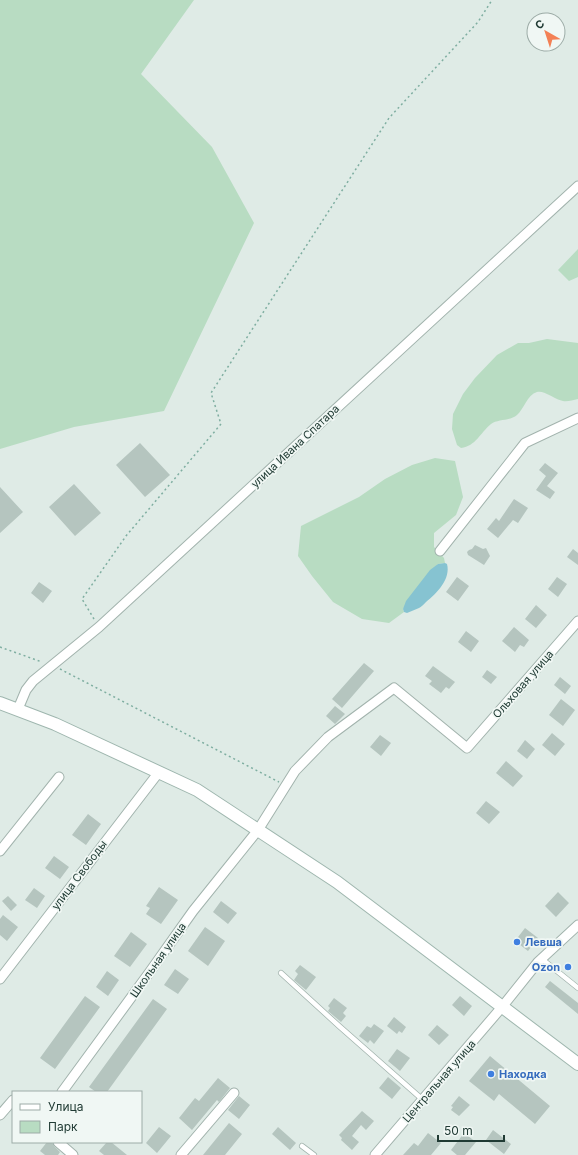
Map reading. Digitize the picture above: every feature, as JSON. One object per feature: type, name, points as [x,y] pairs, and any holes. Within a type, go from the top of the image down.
[{"type":"main road","points":[[6,707],[55,724],[196,790],[337,882],[578,1064]]},
{"type":"street","name":"улица Ивана Спатара","points":[[6,707],[26,690],[32,681],[99,626],[578,186]]},
{"type":"street","points":[[440,550],[525,444],[578,418]]},
{"type":"street","name":"Ольховая улица","points":[[467,748],[578,621]]},
{"type":"street","name":"Школьная улица","points":[[63,1091],[193,911],[258,830],[295,771],[328,737],[394,688],[467,748]]},
{"type":"street","name":"улица Свободы","points":[[0,979],[159,772]]},
{"type":"street","points":[[0,851],[59,777]]},
{"type":"street","name":"Центральная улица","points":[[375,1155],[502,1007],[538,962],[578,925]]},
{"type":"street","points":[[181,1155],[234,1093]]},
{"type":"street","points":[[0,1115],[12,1101]]},
{"type":"street","points":[[59,1143],[73,1155]]},
{"type":"lane","points":[[542,959],[578,988]]},
{"type":"lane","points":[[281,973],[338,1026],[423,1100]]},
{"type":"lane","points":[[302,1146],[314,1155]]},
{"type":"path","points":[[99,626],[82,599],[126,536],[221,424],[211,393],[389,118],[478,22],[492,0]]},
{"type":"path","points":[[0,647],[52,665],[286,786]]},
{"type":"green space","points":[[0,0],[194,0],[141,74],[212,147],[254,223],[164,411],[74,427],[0,449]]},
{"type":"green space","points":[[578,249],[578,277],[569,281],[558,270]]},
{"type":"green space","points":[[547,339],[578,343],[578,399],[563,401],[543,392],[537,392],[528,399],[514,417],[491,424],[478,439],[466,447],[461,448],[457,445],[452,429],[453,414],[463,394],[475,378],[497,355],[518,343],[529,343]]},
{"type":"green space","points":[[435,458],[455,461],[463,497],[456,515],[434,533],[434,547],[444,558],[445,563],[438,564],[403,609],[404,612],[389,623],[362,619],[333,602],[298,556],[301,526],[359,497],[385,479],[412,465]]},
{"type":"water","points":[[438,564],[447,564],[448,570],[447,575],[439,590],[420,608],[407,613],[404,612],[403,609],[406,601],[430,570]]},
{"type":"building","points":[[140,443],[170,475],[145,497],[116,465]]},
{"type":"building","points":[[545,463],[558,473],[547,486],[555,492],[550,499],[536,490],[546,476],[539,470]]},
{"type":"building","points":[[74,484],[101,513],[75,536],[49,507]]},
{"type":"building","points":[[0,487],[23,512],[0,533]]},
{"type":"building","points":[[514,499],[528,508],[518,523],[513,520],[498,538],[487,529],[496,518],[499,521]]},
{"type":"building","points":[[475,545],[483,549],[486,548],[490,556],[484,565],[468,555],[467,552]]},
{"type":"building","points":[[573,549],[578,553],[578,565],[567,557]]},
{"type":"building","points":[[457,577],[469,586],[458,601],[446,592]]},
{"type":"building","points":[[557,577],[567,584],[558,597],[548,589]]},
{"type":"building","points":[[39,582],[52,591],[43,603],[31,593]]},
{"type":"building","points":[[536,605],[547,615],[536,628],[525,619]]},
{"type":"building","points":[[514,627],[529,640],[524,647],[520,645],[515,652],[502,641]]},
{"type":"building","points":[[466,631],[479,641],[471,652],[458,642]]},
{"type":"building","points":[[364,663],[374,671],[342,708],[332,699]]},
{"type":"building","points":[[433,666],[455,682],[449,689],[446,687],[441,693],[429,684],[432,681],[425,676]]},
{"type":"building","points":[[487,670],[497,677],[491,684],[482,677]]},
{"type":"building","points":[[560,677],[571,686],[565,694],[554,685]]},
{"type":"building","points":[[561,699],[575,710],[563,726],[549,715]]},
{"type":"building","points":[[335,706],[345,714],[335,724],[326,716]]},
{"type":"building","points":[[552,733],[565,744],[555,756],[542,745]]},
{"type":"building","points":[[380,735],[391,743],[381,756],[370,747]]},
{"type":"building","points":[[525,740],[535,749],[527,759],[517,751]]},
{"type":"building","points":[[506,761],[523,776],[513,787],[496,773]]},
{"type":"building","points":[[486,801],[500,812],[489,824],[476,813]]},
{"type":"building","points":[[88,814],[101,824],[86,845],[72,835]]},
{"type":"building","points":[[54,856],[69,867],[60,879],[45,868]]},
{"type":"building","points":[[159,887],[178,900],[161,924],[146,914],[150,908],[146,906]]},
{"type":"building","points":[[34,888],[45,896],[37,908],[25,900]]},
{"type":"building","points":[[558,892],[569,903],[556,917],[545,906]]},
{"type":"building","points":[[8,896],[17,905],[11,911],[2,901]]},
{"type":"building","points":[[221,901],[237,913],[228,924],[213,912]]},
{"type":"building","points":[[3,915],[18,927],[7,941],[0,935],[0,919]]},
{"type":"building","points":[[205,927],[225,941],[208,966],[188,951]]},
{"type":"building","points":[[525,928],[538,938],[528,951],[515,941]]},
{"type":"building","points":[[131,932],[147,944],[130,967],[114,956]]},
{"type":"building","points":[[300,965],[316,977],[306,990],[294,980],[298,974],[295,971]]},
{"type":"building","points":[[175,969],[189,979],[178,994],[164,985]]},
{"type":"building","points":[[107,971],[119,980],[108,996],[96,987]]},
{"type":"building","points":[[550,981],[578,1003],[578,1014],[545,987]]},
{"type":"building","points":[[85,996],[100,1007],[55,1069],[40,1058]]},
{"type":"building","points":[[460,996],[472,1006],[464,1016],[452,1005]]},
{"type":"building","points":[[334,998],[347,1008],[343,1013],[346,1016],[341,1022],[328,1011],[330,1008],[328,1006]]},
{"type":"building","points":[[153,999],[167,1009],[108,1091],[95,1091],[89,1087]]},
{"type":"building","points":[[394,1017],[406,1027],[402,1033],[399,1031],[397,1034],[387,1026]]},
{"type":"building","points":[[374,1024],[384,1031],[374,1044],[370,1040],[368,1043],[359,1036],[367,1026],[371,1028]]},
{"type":"building","points":[[437,1025],[449,1035],[439,1045],[428,1035]]},
{"type":"building","points":[[397,1049],[410,1058],[400,1071],[388,1061]]},
{"type":"building","points":[[490,1056],[550,1106],[535,1124],[499,1094],[494,1101],[469,1081]]},
{"type":"building","points":[[388,1077],[401,1088],[392,1099],[379,1088]]},
{"type":"building","points":[[218,1078],[230,1088],[219,1102],[217,1100],[192,1130],[179,1118],[195,1098],[199,1101]]},
{"type":"building","points":[[239,1096],[250,1105],[239,1119],[228,1110]]},
{"type":"building","points":[[459,1096],[470,1105],[459,1116],[451,1110],[453,1107],[451,1106]]},
{"type":"building","points":[[362,1111],[374,1121],[366,1130],[361,1125],[352,1136],[359,1142],[352,1150],[341,1140],[342,1138],[339,1135]]},
{"type":"building","points":[[229,1123],[242,1134],[225,1155],[203,1155]]},
{"type":"building","points":[[159,1127],[171,1136],[157,1153],[146,1143]]},
{"type":"building","points":[[278,1127],[296,1143],[290,1150],[272,1134]]},
{"type":"building","points":[[493,1130],[511,1144],[504,1154],[486,1140]]},
{"type":"building","points":[[428,1133],[441,1143],[431,1155],[403,1155],[414,1143],[418,1146]]},
{"type":"building","points":[[464,1133],[476,1142],[465,1155],[457,1155],[451,1150]]},
{"type":"building","points":[[46,1143],[52,1143],[60,1152],[58,1155],[45,1155],[40,1151]]},
{"type":"building","points":[[106,1143],[112,1143],[127,1155],[104,1155],[99,1151]]},
{"type":"place","name":"Левша","points":[[517,942]]},
{"type":"place","name":"Ozon","points":[[568,967]]},
{"type":"place","name":"Находка","points":[[491,1074]]}]
